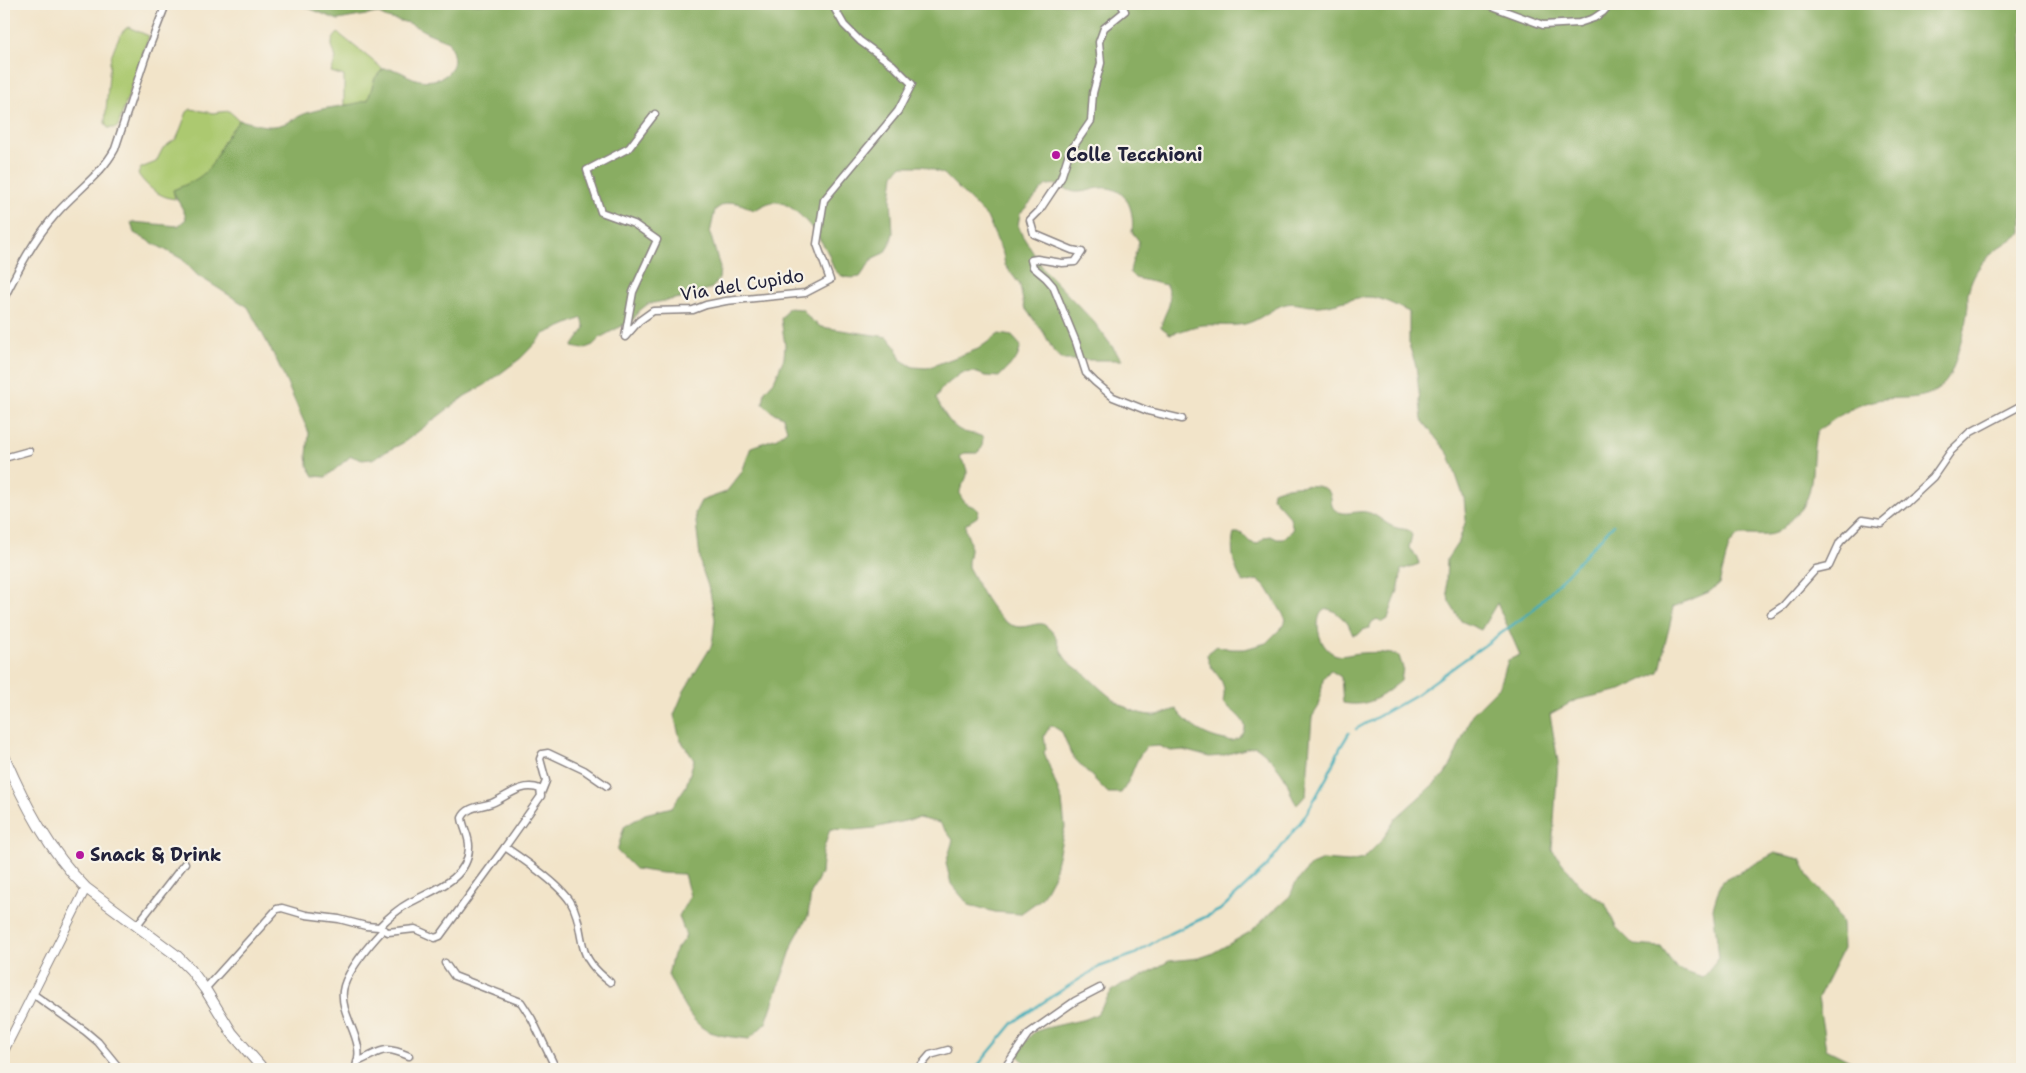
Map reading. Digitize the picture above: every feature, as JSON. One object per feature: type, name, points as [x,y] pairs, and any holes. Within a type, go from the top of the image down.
[{"type":"main road","points":[[4,756],[40,827],[57,854],[86,888],[176,956],[191,970],[232,1033],[263,1069]]},
{"type":"street","points":[[4,298],[38,236],[58,212],[108,162],[115,149],[142,67],[166,4]]},
{"type":"street","name":"Via del Cupido","points":[[655,114],[629,148],[586,170],[601,212],[634,224],[657,240],[633,292],[626,337],[639,322],[653,311],[693,310],[726,301],[805,293],[830,280],[817,244],[824,200],[898,111],[912,84],[893,65],[860,40],[844,25],[832,4]]},
{"type":"street","points":[[1121,4],[1126,11],[1104,28],[1099,42],[1101,64],[1093,92],[1091,121],[1069,153],[1061,178],[1039,211],[1030,220],[1034,234],[1072,250],[1082,252],[1076,262],[1062,263],[1037,259],[1031,260],[1033,268],[1053,286],[1086,372],[1113,397],[1148,411],[1182,419]]},
{"type":"street","points":[[1486,4],[1543,25],[1579,23],[1594,18],[1610,4]]},
{"type":"street","points":[[1771,614],[1783,606],[1816,569],[1829,566],[1840,542],[1862,520],[1880,523],[1933,477],[1951,451],[1971,432],[2022,405]]},
{"type":"street","points":[[4,458],[28,451]]},
{"type":"street","points":[[205,989],[277,909],[282,908],[306,915],[339,919],[388,932],[409,928],[435,938],[440,936],[539,800],[546,781],[540,759],[542,754],[548,753],[584,770],[606,786]]},
{"type":"street","points":[[356,1066],[357,1042],[345,1007],[343,991],[364,951],[381,929],[402,907],[443,888],[465,864],[470,848],[462,818],[468,810],[524,788],[534,787],[542,791]]},
{"type":"street","points":[[505,847],[555,884],[566,895],[576,914],[585,952],[595,969],[610,982]]},
{"type":"street","points":[[137,926],[184,863]]},
{"type":"street","points":[[4,1051],[86,888]]},
{"type":"street","points":[[445,963],[454,976],[521,1002],[532,1019],[556,1069]]},
{"type":"street","points":[[1004,1069],[1028,1034],[1075,1001],[1100,988]]},
{"type":"street","points":[[33,994],[98,1042],[120,1069]]},
{"type":"street","points":[[356,1066],[378,1051],[395,1050],[409,1056]]},
{"type":"street","points":[[918,1069],[930,1055],[948,1050]]},
{"type":"green space","points":[[298,4],[2022,4],[2022,233],[1990,256],[1977,270],[1972,279],[1968,292],[1963,332],[1951,373],[1947,380],[1939,388],[1922,396],[1883,399],[1858,406],[1817,431],[1810,489],[1802,508],[1784,527],[1775,533],[1737,536],[1729,546],[1719,584],[1709,592],[1673,607],[1659,672],[1621,690],[1576,700],[1550,714],[1558,762],[1552,850],[1583,889],[1605,903],[1616,927],[1634,945],[1661,947],[1677,969],[1703,978],[1719,958],[1713,908],[1721,882],[1775,853],[1801,859],[1812,882],[1831,901],[1842,923],[1843,949],[1818,998],[1826,1049],[1866,1069],[1035,1069],[1027,1065],[1018,1056],[1025,1042],[1034,1032],[1086,1019],[1097,1014],[1111,992],[1122,984],[1135,980],[1169,961],[1199,958],[1211,954],[1250,932],[1290,896],[1295,884],[1311,865],[1323,860],[1349,862],[1363,859],[1382,840],[1396,818],[1444,775],[1452,763],[1472,714],[1500,686],[1508,660],[1520,655],[1497,603],[1481,630],[1461,621],[1449,602],[1446,581],[1447,559],[1459,541],[1466,520],[1464,498],[1449,455],[1422,420],[1416,366],[1409,345],[1409,312],[1388,302],[1371,297],[1320,306],[1286,304],[1245,324],[1203,325],[1170,334],[1161,327],[1170,298],[1166,285],[1135,278],[1130,273],[1139,241],[1132,232],[1132,215],[1127,200],[1116,190],[1108,188],[1076,192],[1057,185],[1046,185],[1020,214],[1018,225],[1022,235],[1044,270],[1094,322],[1122,360],[1064,360],[1054,352],[1044,333],[1024,307],[1020,285],[1005,265],[1003,254],[987,217],[944,174],[923,166],[901,166],[894,175],[891,199],[893,233],[890,244],[884,253],[873,258],[860,277],[846,277],[836,271],[819,237],[805,220],[789,206],[772,202],[754,210],[734,202],[726,204],[715,210],[710,233],[720,267],[719,279],[712,288],[681,298],[648,304],[639,311],[633,320],[601,337],[593,345],[583,349],[572,347],[585,328],[582,318],[544,334],[521,358],[485,385],[465,396],[403,443],[372,459],[362,460],[351,456],[326,477],[314,476],[308,466],[309,433],[277,361],[248,307],[197,275],[182,259],[134,233],[131,222],[178,226],[186,219],[173,190],[197,179],[208,170],[239,120],[265,126],[274,126],[287,123],[315,111],[368,100],[375,78],[383,69],[391,69],[418,80],[428,81],[443,77],[452,67],[454,56],[448,41],[409,23],[387,18],[377,13],[338,20]]},
{"type":"green space","points":[[128,27],[149,36],[118,126],[116,128],[108,128],[105,123],[110,62],[119,38]]},
{"type":"green space","points":[[338,33],[383,69],[375,78],[368,100],[357,104],[344,105],[344,76],[331,72],[336,59],[332,43]]},
{"type":"green space","points":[[191,109],[213,113],[229,111],[239,120],[208,170],[197,179],[173,190],[175,199],[169,198],[154,191],[138,174],[141,168],[156,162],[163,148],[177,138],[187,112]]},
{"type":"green space","points":[[788,308],[802,309],[810,319],[821,327],[888,337],[896,347],[901,360],[913,367],[927,368],[978,349],[999,334],[1012,336],[1021,346],[1017,358],[999,377],[986,376],[974,372],[961,373],[941,389],[936,399],[947,418],[959,430],[983,437],[982,448],[977,453],[965,453],[960,457],[967,472],[966,479],[960,490],[961,496],[965,502],[979,511],[977,517],[966,524],[970,542],[968,567],[989,604],[1003,620],[1011,625],[1020,627],[1043,624],[1049,628],[1056,637],[1066,659],[1118,703],[1127,708],[1147,715],[1157,715],[1176,709],[1194,727],[1208,735],[1224,740],[1233,741],[1245,731],[1245,725],[1242,720],[1223,702],[1224,693],[1221,680],[1211,667],[1207,654],[1217,646],[1245,649],[1266,643],[1284,625],[1286,619],[1267,588],[1257,580],[1244,583],[1240,577],[1235,565],[1232,546],[1234,533],[1241,533],[1250,542],[1257,544],[1265,537],[1271,536],[1283,539],[1293,530],[1290,517],[1272,497],[1273,491],[1293,486],[1319,487],[1329,492],[1332,506],[1339,512],[1366,512],[1393,527],[1408,530],[1412,535],[1409,548],[1418,558],[1419,564],[1401,570],[1400,584],[1388,619],[1383,622],[1377,619],[1372,622],[1369,628],[1353,635],[1347,623],[1331,610],[1325,610],[1320,614],[1318,631],[1321,640],[1326,648],[1334,654],[1341,656],[1371,652],[1390,654],[1399,656],[1403,668],[1401,681],[1375,699],[1360,704],[1343,703],[1341,677],[1330,670],[1323,680],[1319,706],[1312,717],[1306,795],[1297,805],[1280,771],[1268,756],[1255,746],[1221,756],[1209,757],[1183,750],[1171,751],[1159,746],[1146,747],[1138,758],[1121,793],[1108,793],[1072,756],[1062,732],[1051,725],[1044,736],[1046,749],[1044,752],[1062,801],[1065,827],[1053,877],[1041,899],[1020,914],[995,912],[969,905],[951,884],[946,863],[953,840],[940,823],[918,818],[874,828],[853,830],[830,829],[823,851],[821,873],[811,893],[808,916],[795,939],[766,1023],[749,1039],[716,1034],[700,1026],[684,1006],[668,975],[673,954],[686,936],[679,916],[690,896],[684,874],[635,869],[617,851],[624,827],[645,814],[672,807],[686,786],[694,760],[680,739],[674,715],[684,691],[712,645],[715,619],[710,592],[701,566],[695,513],[701,501],[726,492],[742,472],[751,447],[777,438],[787,430],[783,417],[772,412],[763,404],[765,391],[774,381],[784,358],[785,345],[781,319]]},
{"type":"waterway","points":[[1356,729],[1414,696],[1532,611],[1613,525]]},
{"type":"waterway","points":[[975,1069],[1014,1022],[1051,997],[1099,967],[1135,954],[1161,938],[1220,910],[1266,867],[1305,816],[1349,733]]},
{"type":"place","name":"Colle Tecchioni","points":[[1056,155]]},
{"type":"place","name":"Snack & Drink","points":[[80,855]]}]
